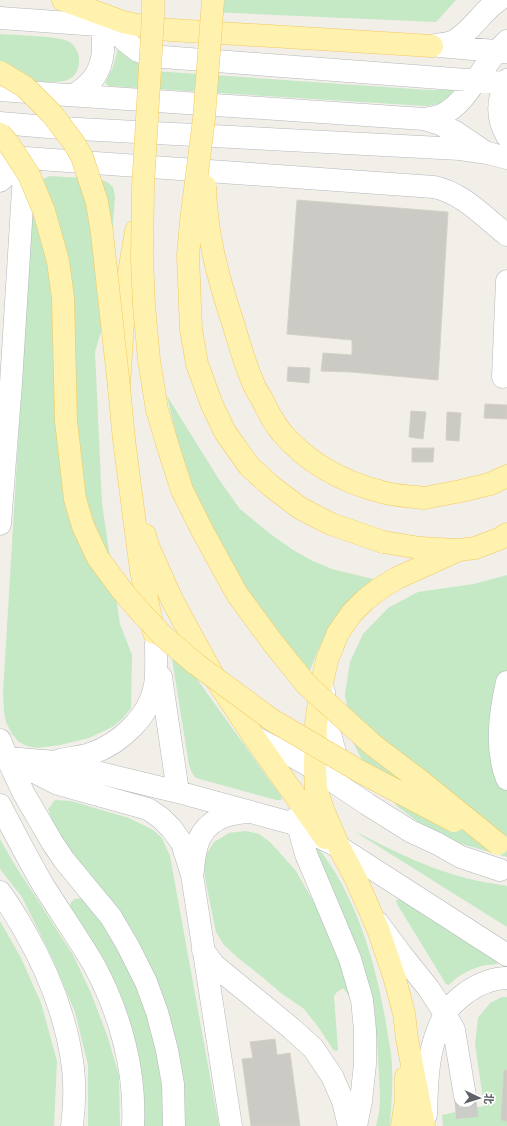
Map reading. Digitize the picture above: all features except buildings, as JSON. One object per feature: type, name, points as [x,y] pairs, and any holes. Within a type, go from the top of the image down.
[{"type":"main road","points":[[63,0],[95,18],[156,29],[432,46]]},
{"type":"main road","points":[[153,0],[143,187],[142,259],[144,306],[149,360],[157,410],[182,490],[237,594],[273,643],[307,685],[373,745],[423,783],[502,855]]},
{"type":"main road","points":[[213,0],[204,119],[188,256],[191,329],[197,364],[212,405],[226,432],[249,466],[300,508],[331,524],[383,542],[420,548],[467,549]]},
{"type":"main road","points":[[0,72],[25,87],[52,114],[74,143],[82,157],[97,202],[102,233],[124,440],[141,570],[156,644]]},
{"type":"main road","points":[[204,119],[205,200],[212,250],[223,292],[252,381],[266,408],[282,432],[303,453],[324,469],[349,482],[384,493],[424,498],[490,484],[507,476]]},
{"type":"main road","points":[[0,134],[8,143],[29,175],[44,211],[58,261],[63,298],[66,421],[75,499],[83,526],[98,558],[121,589],[163,636],[196,664],[272,720],[502,855]]},
{"type":"main road","points":[[119,387],[123,322],[128,280],[143,187]]},
{"type":"main road","points":[[130,486],[148,546],[172,600],[213,675],[254,737],[333,844],[356,879],[379,932],[394,976],[404,1013],[407,1039],[425,1126]]},
{"type":"main road","points":[[333,844],[316,788],[316,724],[327,660],[338,633],[365,600],[397,578],[467,549],[499,539],[507,534]]},
{"type":"main road","points":[[402,1126],[406,1100],[407,1039]]},
{"type":"street","points":[[432,46],[453,41],[468,30],[493,4],[499,0]]},
{"type":"street","points":[[0,18],[95,18],[106,22],[132,47],[149,55],[163,57],[506,82],[500,100],[499,117],[507,136]]},
{"type":"street","points":[[74,96],[84,89],[95,77],[101,63],[103,44],[102,33],[95,18]]},
{"type":"street","points":[[432,46],[504,48]]},
{"type":"street","points":[[424,119],[441,115],[464,98],[484,68],[504,48]]},
{"type":"street","points":[[0,90],[424,119],[440,124],[498,156]]},
{"type":"street","points":[[0,123],[460,149],[498,156]]},
{"type":"street","points":[[0,156],[434,187],[444,189],[462,198],[507,235]]},
{"type":"street","points":[[0,181],[25,158]]},
{"type":"street","points":[[0,524],[11,383],[25,158]]},
{"type":"street","points":[[503,377],[507,281]]},
{"type":"street","points":[[467,549],[507,543]]},
{"type":"street","points":[[55,762],[90,754],[105,747],[129,731],[143,715],[152,699],[155,683],[156,644]]},
{"type":"street","points":[[156,644],[178,792]]},
{"type":"street","points":[[324,674],[325,708],[330,734],[338,761],[348,781],[367,804]]},
{"type":"street","points":[[507,682],[503,702],[500,739],[503,769],[507,779]]},
{"type":"street","points":[[254,737],[315,769],[410,831],[461,857],[502,855]]},
{"type":"street","points":[[2,752],[55,762],[178,792],[291,823],[333,844],[507,955]]},
{"type":"street","points":[[2,752],[58,784],[148,809],[161,818],[182,843],[192,875],[231,1126]]},
{"type":"street","points":[[2,752],[52,842],[64,860],[111,917],[128,946],[146,982],[157,1012],[167,1050],[173,1084],[174,1126]]},
{"type":"street","points":[[292,790],[298,826],[306,854],[350,960],[362,1000],[365,1030],[365,1064],[361,1101],[356,1126]]},
{"type":"street","points":[[0,805],[43,885],[94,965],[109,997],[121,1029],[128,1060],[133,1089],[133,1126]]},
{"type":"street","points":[[192,875],[194,854],[197,842],[202,832],[211,823],[225,816],[247,812]]},
{"type":"street","points":[[0,892],[35,949],[54,993],[67,1033],[73,1069],[72,1126]]},
{"type":"street","points":[[371,913],[429,989],[454,1030],[465,1096]]},
{"type":"street","points":[[203,950],[214,965],[313,1048],[332,1076],[343,1101],[349,1126]]},
{"type":"street","points":[[425,1126],[431,1050],[445,1014],[460,998],[476,986],[491,980],[507,978]]},
{"type":"green space","points":[[213,0],[456,0],[436,22],[212,12]]},
{"type":"green space","points":[[0,34],[57,38],[70,42],[79,56],[78,69],[69,79],[56,82],[0,78]]},
{"type":"green space","points":[[118,48],[154,71],[428,90],[454,90],[442,102],[426,106],[109,86],[106,84],[106,81],[113,67]]},
{"type":"green space","points":[[49,176],[99,179],[107,182],[113,187],[115,197],[106,315],[95,352],[102,504],[120,624],[132,655],[131,708],[114,726],[89,738],[60,745],[37,748],[27,746],[19,742],[12,734],[6,722],[3,694],[32,209],[35,194],[41,182]]},
{"type":"green space","points":[[167,396],[220,481],[240,509],[269,533],[293,550],[313,561],[332,569],[385,582],[332,624],[318,650],[309,673],[260,617],[192,494],[180,453]]},
{"type":"green space","points":[[507,575],[507,857],[462,844],[425,827],[398,807],[370,775],[353,742],[345,694],[350,662],[363,634],[388,608],[418,592],[474,584]]},
{"type":"green space","points":[[168,634],[189,668],[282,799],[276,800],[196,778],[192,773],[189,765]]},
{"type":"green space","points":[[55,800],[71,801],[129,818],[153,830],[162,838],[170,856],[219,1126],[181,1126],[181,1080],[83,869],[55,829],[48,809]]},
{"type":"green space","points":[[246,831],[259,834],[270,842],[296,871],[317,908],[335,949],[351,999],[343,988],[334,996],[338,1050],[334,1051],[304,1009],[281,993],[238,958],[224,945],[216,932],[205,878],[203,860],[214,842],[229,833]]},
{"type":"green space","points":[[354,831],[406,857],[444,872],[465,878],[507,886],[507,927]]},
{"type":"green space","points":[[0,839],[13,862],[73,955],[91,993],[108,1038],[119,1076],[120,1126],[88,1126],[88,1065],[75,1012],[52,958],[22,897],[0,869]]},
{"type":"green space","points":[[315,844],[342,884],[353,906],[370,952],[386,1023],[391,1057],[392,1082],[390,1126],[376,1126],[380,1097],[377,1039],[368,988],[320,865]]},
{"type":"green space","points":[[81,898],[88,904],[109,931],[129,967],[155,1039],[163,1085],[163,1126],[142,1126],[131,1035],[118,989],[93,945],[70,909],[71,902],[75,899]]},
{"type":"green space","points":[[396,900],[403,900],[499,960],[498,963],[494,965],[481,966],[471,970],[461,975],[449,985],[446,984],[397,904]]},
{"type":"green space","points":[[0,921],[21,958],[41,1003],[57,1061],[54,1126],[0,1126]]},
{"type":"green space","points":[[502,997],[507,997],[507,1126],[443,1126],[442,1115],[484,1106],[475,1044],[478,1018],[490,1003]]},
{"type":"tunnel","points":[[465,1096],[468,1126]]}]
